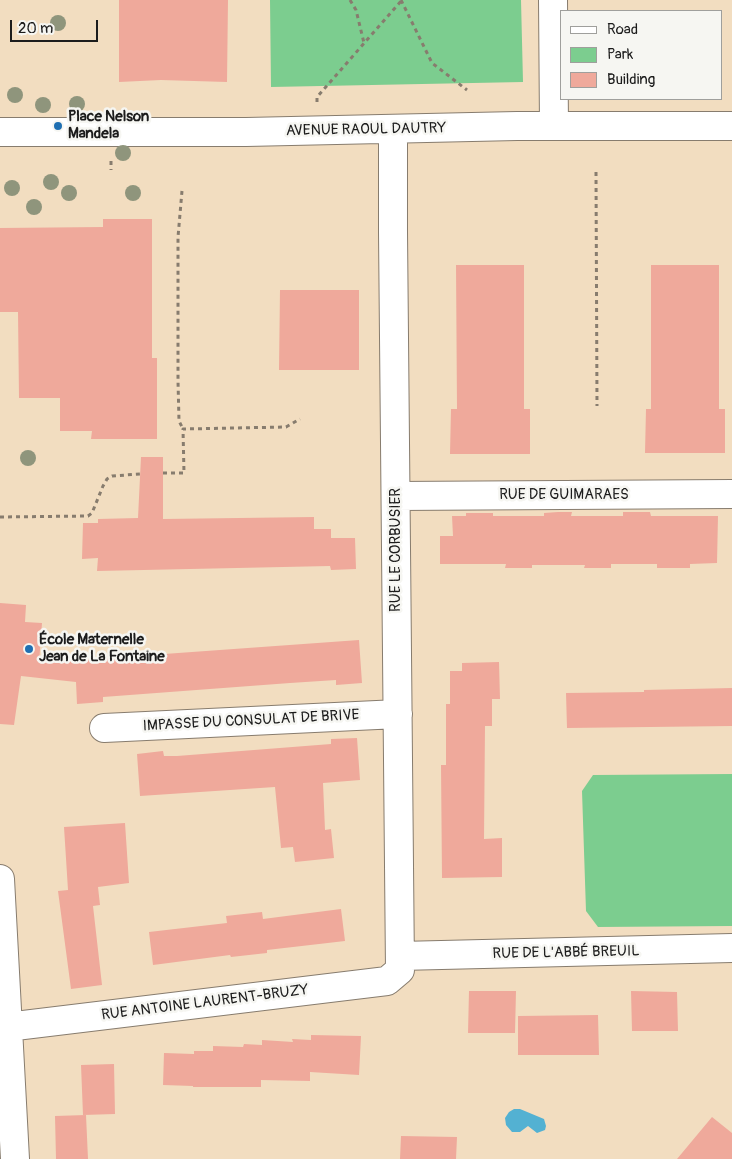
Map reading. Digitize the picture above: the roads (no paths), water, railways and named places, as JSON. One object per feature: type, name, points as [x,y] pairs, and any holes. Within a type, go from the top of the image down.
[{"type":"street","points":[[553,0],[554,126]]},
{"type":"street","name":"AVENUE RAOUL DAUTRY","points":[[0,132],[246,132],[554,126],[732,126]]},
{"type":"street","name":"RUE LE CORBUSIER","points":[[394,130],[392,232],[400,963]]},
{"type":"street","name":"RUE DE GUIMARAES","points":[[396,496],[732,494]]},
{"type":"street","name":"IMPASSE DU CONSULAT DE BRIVE","points":[[104,728],[398,714]]},
{"type":"street","points":[[0,879],[15,1159]]},
{"type":"street","name":"RUE DE L'ABBÉ BREUIL","points":[[400,963],[732,948]]},
{"type":"street","name":"RUE ANTOINE LAURENT-BRUZY","points":[[7,1027],[387,981],[400,963]]},
{"type":"water","points":[[514,1109],[520,1109],[544,1119],[545,1130],[537,1133],[528,1126],[520,1132],[512,1132],[506,1125],[505,1118]]},
{"type":"place","name":"Place Nelson Mandela","points":[[58,126]]},
{"type":"place","name":"École Maternelle Jean de La Fontaine","points":[[29,649]]}]
